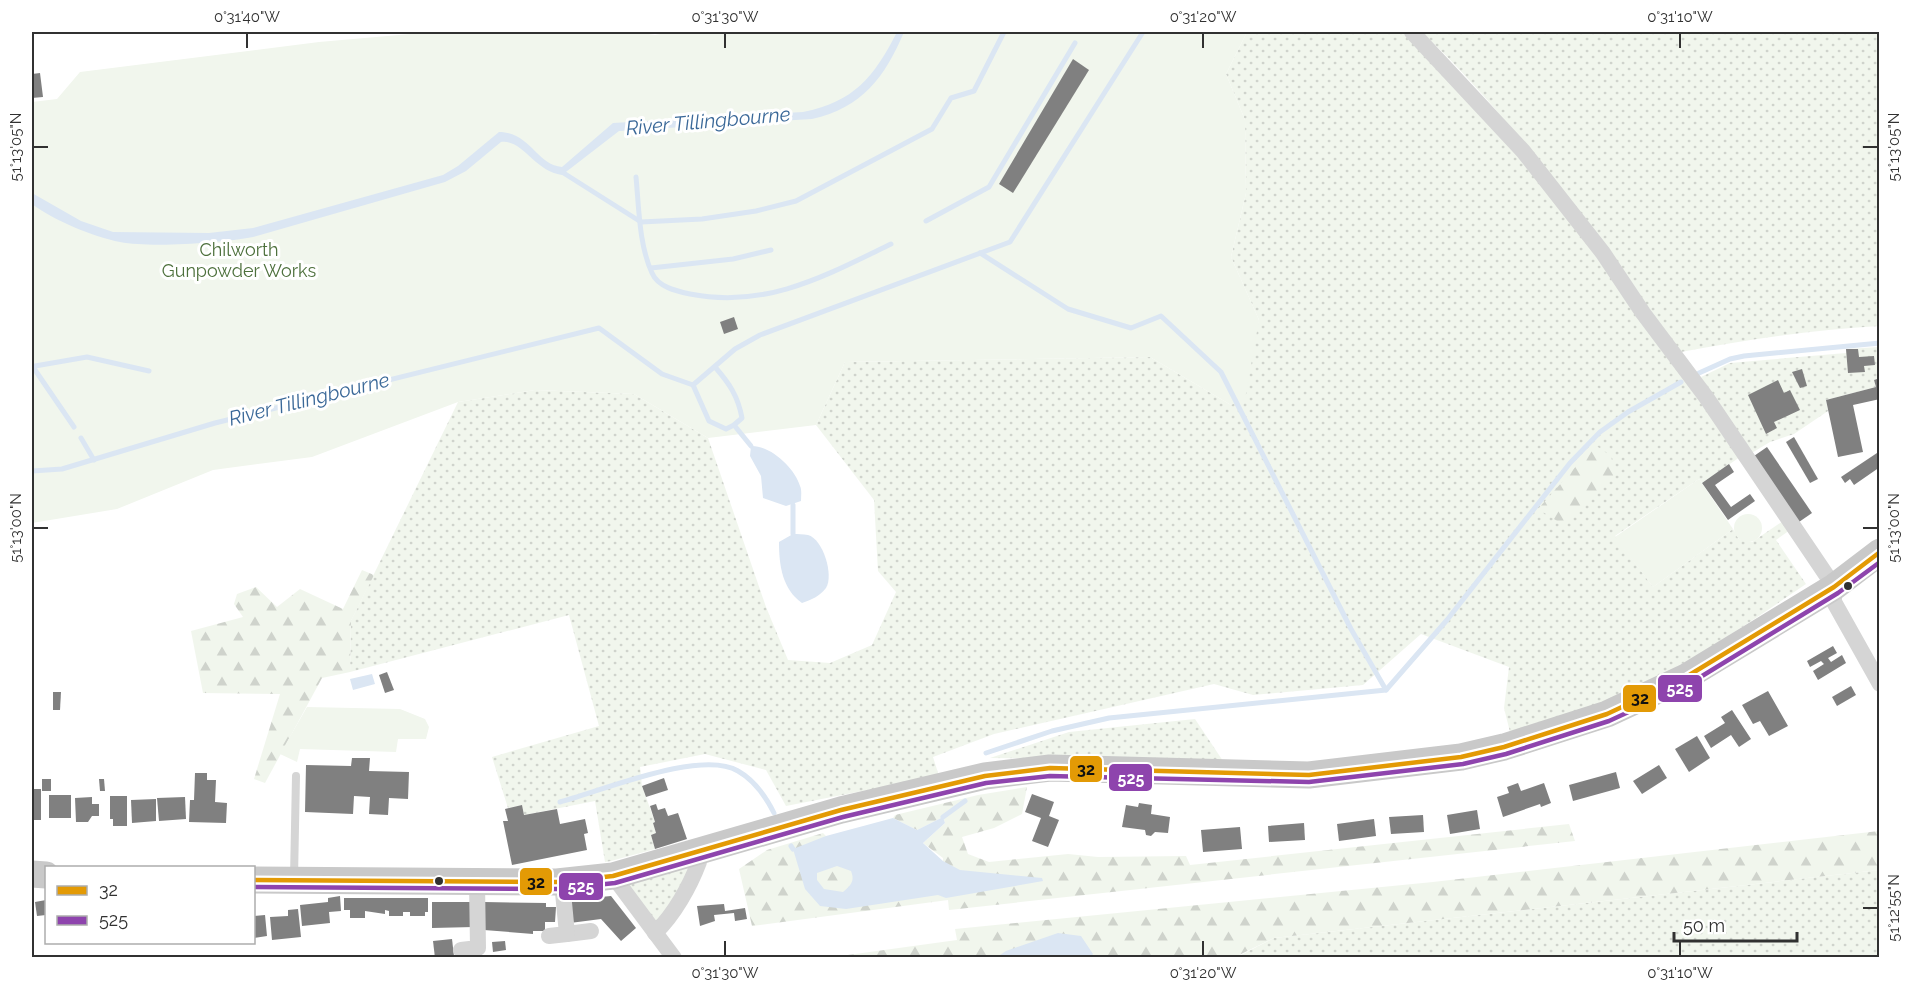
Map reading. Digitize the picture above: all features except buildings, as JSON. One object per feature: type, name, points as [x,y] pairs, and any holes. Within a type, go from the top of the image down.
[{"type":"main road","points":[[259,886],[294,881],[562,882],[613,876],[841,810],[985,776],[1020,771],[1050,768],[1299,776],[1452,758],[1504,747],[1574,727],[1640,700],[1730,652],[1834,592],[1880,552]]},
{"type":"street","points":[[1412,32],[1524,151],[1603,252],[1643,313],[1706,397],[1834,592],[1834,602],[1880,684]]},
{"type":"street","points":[[655,933],[670,916],[696,871],[699,862],[695,852]]},
{"type":"street","points":[[613,876],[674,957]]},
{"type":"street","points":[[461,950],[483,947],[477,882]]},
{"type":"street","points":[[562,882],[567,934]]},
{"type":"street","points":[[259,886],[338,893]]},
{"type":"street","points":[[549,936],[591,931]]},
{"type":"lane","points":[[294,881],[296,776]]},
{"type":"green space","name":"Chilworth Gunpowder Works","points":[[433,32],[635,32],[655,35],[671,32],[1247,32],[1226,74],[1245,120],[1246,193],[1231,257],[1259,320],[1245,399],[1231,405],[1150,357],[845,362],[816,425],[708,438],[634,394],[535,390],[458,402],[312,457],[213,470],[117,509],[32,523],[32,102],[57,99],[80,72],[319,42]]},
{"type":"green space","points":[[1247,32],[1406,32],[1518,154],[1597,256],[1740,457],[1702,483],[1699,479],[1615,536],[1653,587],[1733,529],[1739,539],[1752,542],[1783,521],[1790,530],[1776,540],[1806,584],[1713,645],[1640,686],[1590,707],[1510,732],[1504,708],[1509,667],[1421,634],[1363,685],[1253,695],[1214,684],[994,734],[933,757],[939,776],[786,806],[766,770],[705,754],[640,767],[642,786],[655,822],[653,823],[656,833],[651,835],[655,849],[605,862],[595,801],[524,815],[522,805],[508,808],[492,757],[599,726],[569,615],[350,672],[351,621],[458,402],[535,390],[634,394],[708,438],[766,607],[788,660],[830,663],[872,645],[896,592],[878,571],[874,500],[816,425],[845,362],[1150,357],[1231,405],[1259,320],[1231,257],[1246,193],[1245,120],[1226,74]]},
{"type":"green space","points":[[1422,32],[1879,32],[1879,326],[1780,336],[1681,352],[1526,146],[1493,106]]},
{"type":"green space","points":[[1879,347],[1879,378],[1874,380],[1876,387],[1826,400],[1828,411],[1794,434],[1770,442],[1750,454],[1701,377],[1730,363],[1846,353],[1846,349]]},
{"type":"green space","points":[[1595,445],[1611,456],[1615,474],[1562,524],[1538,509]]},
{"type":"green space","points":[[1699,479],[1733,529],[1653,587],[1615,537]]},
{"type":"green space","points":[[1748,514],[1758,518],[1762,528],[1758,538],[1748,542],[1738,538],[1734,528],[1738,518]]},
{"type":"green space","points":[[362,570],[374,575],[351,621],[350,672],[322,678],[265,783],[254,779],[280,694],[203,693],[191,631],[243,617],[234,604],[237,594],[256,587],[277,607],[300,589],[343,609]]},
{"type":"green space","points":[[307,707],[400,709],[425,719],[429,727],[426,739],[398,739],[396,752],[300,749],[297,762],[280,754]]},
{"type":"green space","points":[[1195,719],[1223,761],[990,758],[1069,732]]},
{"type":"green space","points":[[1027,787],[1022,814],[994,828],[962,837],[968,854],[989,862],[1068,854],[1098,857],[1186,856],[1190,865],[1569,824],[1575,841],[949,910],[948,900],[752,926],[739,869],[767,850],[823,833],[826,836],[943,870],[943,858],[923,843],[945,823],[943,817],[917,830],[893,818],[895,815],[978,795]]},
{"type":"green space","points":[[1879,831],[1879,870],[1274,938],[1235,957],[826,958],[957,940],[955,929],[1433,882]]},
{"type":"green space","points":[[699,862],[661,928],[613,876]]},
{"type":"green space","points":[[1879,870],[1879,957],[1235,958],[1274,938]]},
{"type":"water","points":[[897,32],[904,32],[880,76],[858,99],[830,114],[812,119],[619,131],[562,175],[544,168],[516,145],[501,142],[466,171],[445,182],[253,237],[186,244],[133,244],[98,236],[74,227],[32,204],[32,193],[81,221],[113,232],[209,233],[253,228],[443,175],[458,166],[499,132],[510,133],[518,137],[546,161],[562,167],[613,123],[803,112],[836,102],[861,85],[871,74]]},
{"type":"water","points":[[751,446],[774,453],[787,465],[801,488],[801,501],[786,506],[763,498],[761,476],[750,456]]},
{"type":"water","points":[[793,534],[808,535],[813,538],[822,550],[828,567],[826,588],[815,597],[802,603],[786,584],[780,559],[779,542]]},
{"type":"water","points":[[372,674],[375,684],[353,690],[350,679]]},
{"type":"water","points":[[943,817],[945,823],[923,843],[943,861],[960,870],[1042,878],[1043,881],[946,898],[938,895],[846,909],[820,906],[805,889],[793,849],[826,836],[893,818],[917,830]],"holes":[[[837,866],[851,871],[852,883],[843,892],[824,889],[817,880],[817,873]]]},
{"type":"water","points":[[1058,933],[1081,936],[1093,954],[1090,958],[997,957],[1006,951]]},
{"type":"waterway","points":[[562,172],[641,222],[702,219],[756,211],[796,201],[932,129],[951,98],[974,91],[1004,32]]},
{"type":"waterway","name":"River Tillingbourne","points":[[32,471],[62,469],[215,423],[599,328],[662,374],[693,385],[735,349],[760,335],[1010,242],[1143,32]]},
{"type":"waterway","points":[[926,221],[989,187],[1075,43]]},
{"type":"waterway","points":[[636,177],[644,251],[652,273],[658,282],[668,288],[690,294],[744,297],[770,293],[818,278],[891,244]]},
{"type":"waterway","points":[[651,268],[733,259],[771,250]]},
{"type":"waterway","points":[[980,253],[1068,309],[1131,328],[1161,316],[1221,372],[1351,629],[1386,690]]},
{"type":"waterway","points":[[1699,373],[1730,359],[1744,356],[1880,343]]},
{"type":"waterway","points":[[35,366],[87,357],[149,371]]},
{"type":"waterway","name":"River Tillingbourne","points":[[33,367],[74,427]]},
{"type":"waterway","points":[[715,367],[729,384],[738,403],[742,418],[734,425]]},
{"type":"waterway","points":[[986,753],[1052,731],[1109,718],[1386,690],[1447,620],[1570,463],[1600,432],[1628,412],[1681,382]]},
{"type":"waterway","points":[[693,385],[709,421],[726,429],[734,425],[751,446]]},
{"type":"waterway","name":"River Tillingbourne","points":[[81,438],[94,460]]},
{"type":"waterway","points":[[793,505],[793,534]]},
{"type":"waterway","points":[[560,802],[676,768],[700,765],[721,766],[738,771],[749,779],[763,795],[774,813]]},
{"type":"waterway","points":[[943,817],[965,801]]},
{"type":"transit line","name":"32","points":[[255,880],[557,882],[613,876],[841,810],[985,776],[1050,768],[1309,775],[1461,757],[1504,747],[1607,714],[1686,677],[1834,587],[1880,552]]},
{"type":"transit line","name":"525","points":[[255,887],[558,889],[615,883],[843,817],[986,783],[1050,776],[1309,782],[1463,764],[1506,754],[1609,721],[1689,684],[1838,593],[1880,562]]}]
